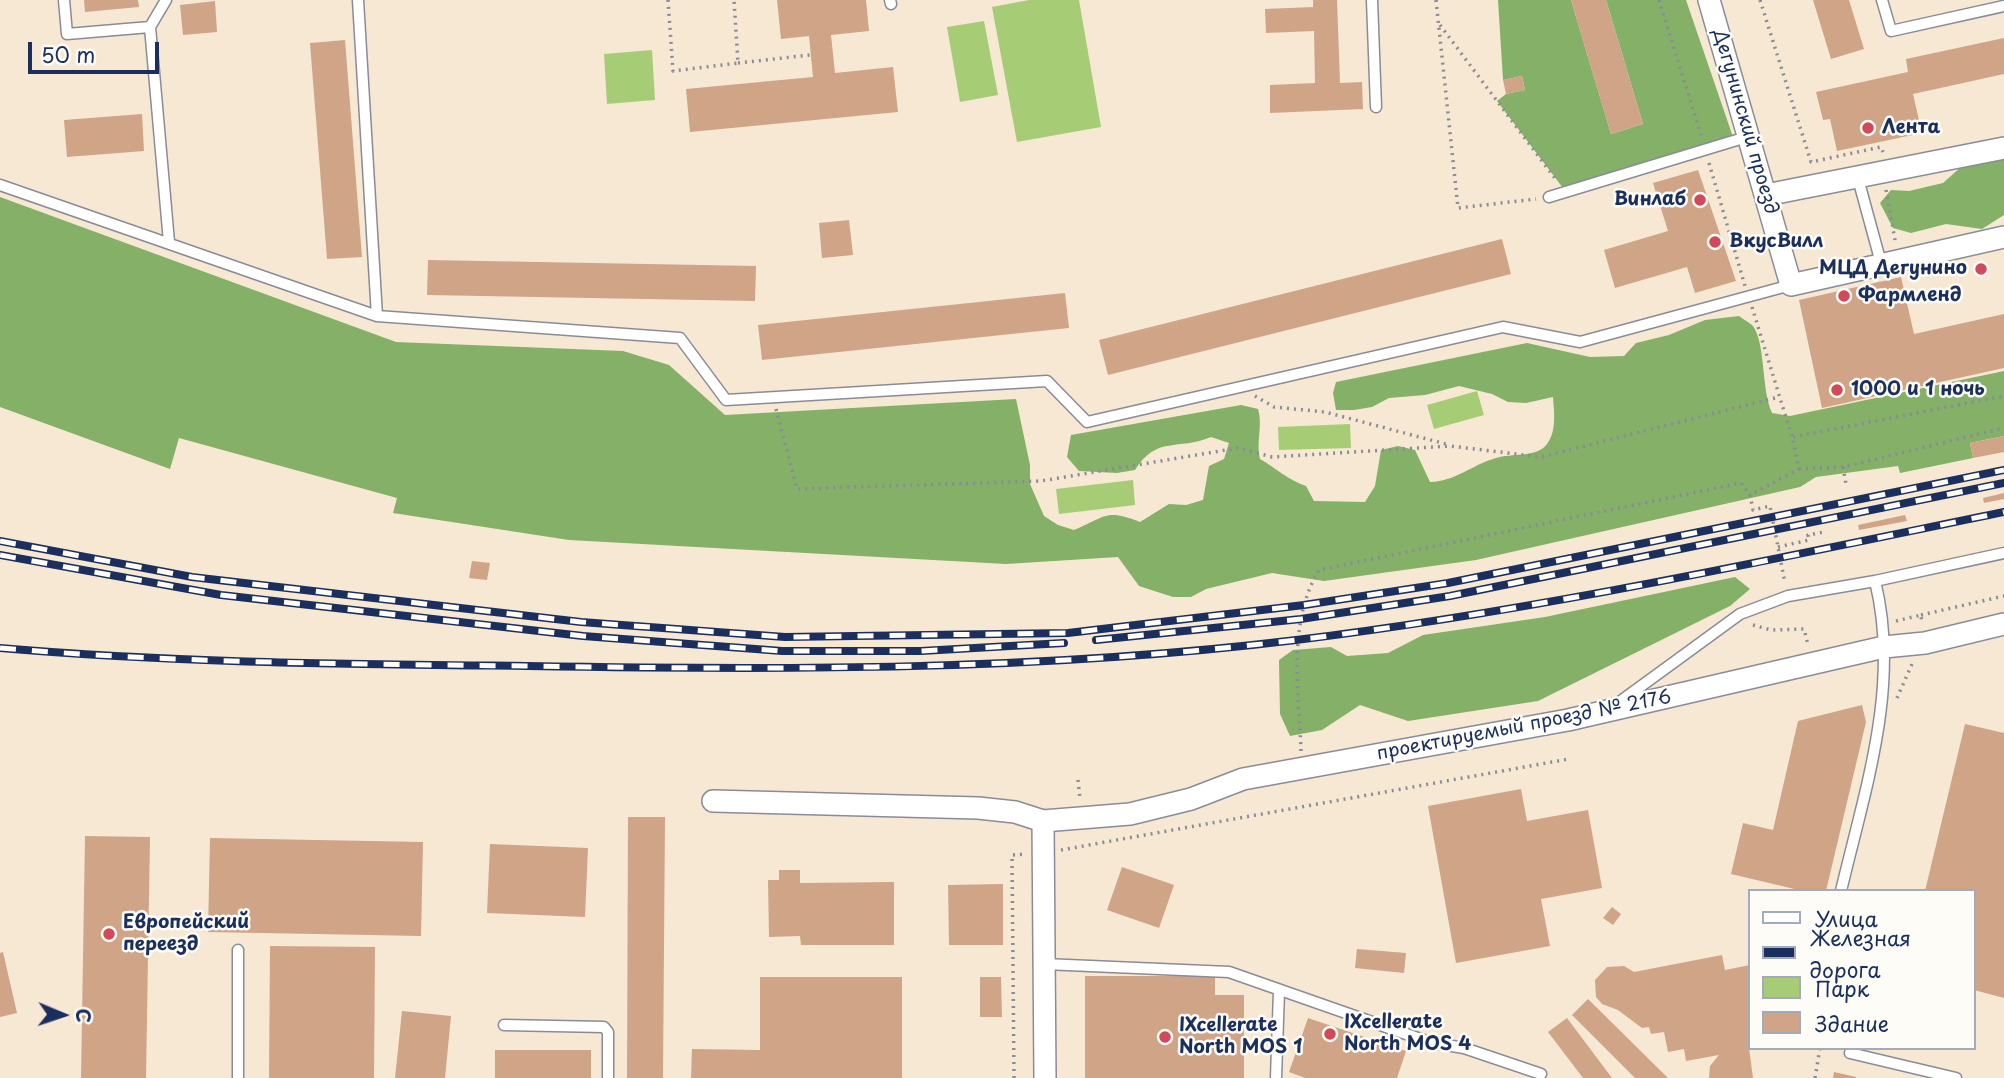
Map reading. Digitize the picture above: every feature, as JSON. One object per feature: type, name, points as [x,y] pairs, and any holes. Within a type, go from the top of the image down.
[{"type":"street","name":"Дегунинский проезд","points":[[1709,0],[1791,285]]},
{"type":"street","points":[[1766,195],[2004,148]]},
{"type":"street","points":[[1791,285],[2004,237]]},
{"type":"street","name":"проектируемый проезд № 2176","points":[[1043,821],[1130,814],[1191,799],[1243,779],[1607,711],[1884,647],[1925,643],[2004,624]]},
{"type":"street","points":[[713,801],[978,808],[1015,812],[1043,821],[1045,1078]]},
{"type":"lane","points":[[64,0],[67,34],[150,27]]},
{"type":"lane","points":[[166,0],[150,27],[169,242]]},
{"type":"lane","points":[[359,0],[377,316]]},
{"type":"lane","points":[[1372,0],[1377,107]]},
{"type":"lane","points":[[1882,0],[1891,31],[2004,6]]},
{"type":"lane","points":[[1549,197],[1750,136]]},
{"type":"lane","points":[[1857,175],[1881,263]]},
{"type":"lane","points":[[0,185],[377,316],[680,338],[726,400],[1047,381],[1087,422],[1503,327],[1580,342],[1791,285]]},
{"type":"lane","points":[[1607,711],[1740,614],[1788,596],[1875,581],[2004,553]]},
{"type":"lane","points":[[1841,889],[1880,726],[1885,677],[1884,618],[1875,581]]},
{"type":"lane","points":[[238,950],[238,1078]]},
{"type":"lane","points":[[1044,964],[1229,972],[1429,1042],[1464,1048],[1541,1074]]},
{"type":"lane","points":[[1276,1078],[1279,991]]},
{"type":"lane","points":[[503,1025],[604,1027],[608,1032],[608,1078]]},
{"type":"lane","points":[[1850,1053],[1956,1078]]},
{"type":"path","points":[[668,0],[673,71],[810,55]]},
{"type":"path","points":[[734,0],[738,63]]},
{"type":"path","points":[[1436,0],[1458,208],[1549,197]]},
{"type":"path","points":[[1760,0],[1811,162],[1881,147],[1883,154]]},
{"type":"path","points":[[1439,23],[1566,192]]},
{"type":"path","points":[[1886,184],[1895,240]]},
{"type":"path","points":[[1748,296],[1792,437],[1799,469]]},
{"type":"path","points":[[1248,385],[1257,399],[1274,407],[1325,412],[1450,446],[1541,457],[1779,397]]},
{"type":"path","points":[[773,397],[797,489],[1041,481],[1238,448],[1272,457],[1450,446]]},
{"type":"path","points":[[1792,437],[2004,397]]},
{"type":"path","points":[[1750,495],[1799,469],[1843,467],[2004,428]]},
{"type":"path","points":[[1843,467],[1846,484]]},
{"type":"path","points":[[1302,769],[1297,640],[1309,587],[1319,570],[1741,484],[1750,495],[1753,510],[1770,506],[1785,583]]},
{"type":"path","points":[[1778,547],[1809,540],[1808,535],[1824,532]]},
{"type":"path","points":[[1921,615],[2004,596]]},
{"type":"path","points":[[1740,614],[1744,622],[1771,629],[1804,629],[1812,664]]},
{"type":"path","points":[[1014,1078],[1012,855],[1044,852],[1569,759]]},
{"type":"path","points":[[1815,1078],[1820,1050]]},
{"type":"green space","points":[[1029,0],[1079,0],[1101,127],[1017,142],[992,7]]},
{"type":"green space","points":[[1498,0],[1571,0],[1611,134],[1643,124],[1606,0],[1686,0],[1734,140],[1566,192],[1497,101],[1506,94],[1525,90],[1522,76],[1503,80]]},
{"type":"green space","points":[[984,21],[998,95],[960,102],[947,27]]},
{"type":"green space","points":[[652,50],[655,100],[607,104],[604,54]]},
{"type":"green space","points":[[2004,157],[2004,215],[1982,229],[1946,224],[1911,233],[1893,228],[1880,203],[1891,190],[1909,191],[1943,183],[1961,167]]},
{"type":"green space","points":[[0,197],[396,342],[623,351],[669,365],[725,415],[1016,399],[1030,465],[1030,484],[1044,516],[1058,525],[1074,530],[1112,515],[1140,522],[1169,504],[1186,505],[1203,500],[1209,466],[1224,459],[1229,443],[1211,437],[1160,448],[1143,459],[1135,470],[1117,473],[1079,471],[1067,457],[1071,435],[1241,405],[1258,409],[1260,459],[1306,486],[1314,501],[1365,502],[1375,486],[1381,450],[1398,446],[1415,450],[1430,482],[1448,479],[1496,458],[1530,453],[1543,448],[1554,427],[1553,397],[1526,403],[1508,402],[1492,394],[1459,386],[1425,395],[1389,398],[1372,407],[1336,410],[1333,393],[1336,382],[1527,343],[1590,357],[1624,356],[1636,343],[1669,335],[1705,320],[1739,316],[1753,326],[1757,334],[1772,413],[1790,416],[2004,371],[2004,436],[1970,443],[1973,458],[1900,473],[1898,466],[1816,477],[1800,487],[1476,560],[1324,581],[1272,573],[1206,589],[1191,597],[1173,597],[1139,586],[1118,557],[1006,564],[569,540],[393,513],[397,498],[179,438],[170,469],[0,407]]},
{"type":"green space","points":[[1477,391],[1484,415],[1434,429],[1427,405]]},
{"type":"green space","points":[[1350,424],[1351,448],[1279,450],[1278,427]]},
{"type":"green space","points":[[1133,480],[1135,505],[1059,514],[1056,489]]},
{"type":"green space","points":[[1735,577],[1750,589],[1730,606],[1538,701],[1408,721],[1360,705],[1322,730],[1290,736],[1280,714],[1279,660],[1293,650],[1331,647],[1347,656],[1388,653],[1423,635],[1545,617]]},
{"type":"building","points":[[84,0],[138,0],[139,7],[85,12]]},
{"type":"building","points":[[777,0],[866,0],[869,31],[831,35],[835,73],[893,67],[898,112],[690,132],[686,89],[813,77],[809,36],[781,39]]},
{"type":"building","points":[[1313,0],[1337,0],[1340,83],[1362,82],[1363,109],[1270,113],[1270,85],[1315,83],[1314,31],[1266,33],[1265,9],[1313,7]]},
{"type":"building","points":[[1571,0],[1606,0],[1643,124],[1611,134]]},
{"type":"building","points":[[1813,0],[1849,0],[1864,49],[1831,59]]},
{"type":"building","points":[[215,1],[217,32],[183,35],[180,5]]},
{"type":"building","points":[[2004,38],[2004,74],[1913,94],[1922,133],[1837,151],[1830,119],[1823,120],[1816,92],[1908,72],[1906,59]]},
{"type":"building","points":[[345,40],[362,257],[327,259],[310,43]]},
{"type":"building","points":[[1522,76],[1525,90],[1506,94],[1503,80]]},
{"type":"building","points":[[142,114],[144,151],[67,157],[64,120]]},
{"type":"building","points":[[1698,170],[1736,281],[1695,293],[1687,267],[1615,288],[1604,250],[1668,231],[1653,183]]},
{"type":"building","points":[[849,220],[853,255],[822,258],[819,223]]},
{"type":"building","points":[[1502,239],[1511,274],[1108,375],[1099,340]]},
{"type":"building","points":[[428,260],[756,266],[755,301],[427,295]]},
{"type":"building","points":[[1901,277],[1914,334],[2004,314],[2004,368],[1822,408],[1799,300]]},
{"type":"building","points":[[1065,293],[1069,328],[762,360],[758,325]]},
{"type":"building","points":[[2004,436],[2004,452],[1973,458],[1970,443]]},
{"type":"building","points":[[2004,493],[2004,499],[1984,503],[1983,498]]},
{"type":"building","points":[[1905,515],[1907,521],[1859,530],[1858,525]]},
{"type":"building","points":[[472,561],[490,563],[487,580],[469,578]]},
{"type":"building","points":[[1862,705],[1866,722],[1826,889],[1795,889],[1731,874],[1743,823],[1773,830],[1798,721]]},
{"type":"building","points":[[1965,724],[2004,733],[2004,998],[1976,991],[1976,889],[1925,889]]},
{"type":"building","points":[[1521,789],[1527,821],[1588,810],[1602,888],[1541,899],[1550,946],[1456,963],[1428,806]]},
{"type":"building","points":[[628,817],[665,817],[663,1078],[627,1078]]},
{"type":"building","points":[[85,836],[150,837],[146,1078],[81,1078]]},
{"type":"building","points":[[210,838],[423,842],[421,936],[208,932]]},
{"type":"building","points":[[490,844],[588,848],[585,917],[487,913]]},
{"type":"building","points":[[1122,867],[1174,885],[1159,928],[1107,910]]},
{"type":"building","points":[[779,870],[800,870],[800,883],[894,882],[894,945],[801,945],[800,936],[769,937],[768,880],[779,880]]},
{"type":"building","points":[[1003,884],[1003,945],[949,945],[948,885]]},
{"type":"building","points":[[1612,907],[1621,914],[1613,925],[1603,918]]},
{"type":"building","points":[[270,946],[375,947],[374,1078],[269,1078]]},
{"type":"building","points":[[1357,949],[1406,953],[1404,973],[1355,968]]},
{"type":"building","points":[[3,952],[17,1013],[0,1017],[0,953]]},
{"type":"building","points":[[1722,955],[1725,970],[1748,965],[1748,1050],[1753,1078],[1709,1078],[1710,1066],[1719,1055],[1686,1061],[1684,1049],[1668,1052],[1664,1032],[1651,1034],[1649,1027],[1642,1028],[1618,1010],[1602,1004],[1596,997],[1595,980],[1607,967],[1624,966],[1634,972]]},
{"type":"building","name":"IXcellerate North MOS 1","points":[[1085,976],[1215,976],[1215,995],[1244,995],[1244,1078],[1085,1078]]},
{"type":"building","points":[[760,977],[902,977],[902,1078],[691,1078],[692,1049],[760,1050]]},
{"type":"building","points":[[980,977],[1001,977],[1002,1017],[980,1017]]},
{"type":"building","points":[[1588,999],[1668,1078],[1635,1078],[1572,1015]]},
{"type":"building","points":[[402,1011],[451,1016],[445,1078],[395,1078]]},
{"type":"building","name":"IXcellerate North MOS 4","points":[[1308,1018],[1406,1051],[1397,1078],[1305,1078],[1289,1072]]},
{"type":"building","points":[[1567,1018],[1612,1078],[1583,1078],[1548,1032]]},
{"type":"building","points":[[495,1050],[591,1050],[591,1078],[495,1078]]},
{"type":"building","points":[[1834,1072],[1856,1077],[1856,1078],[1833,1078]]},
{"type":"railway","points":[[0,541],[192,577],[581,622],[785,637],[1068,633],[1304,605],[1448,583],[2004,470]]},
{"type":"railway","points":[[1096,640],[1301,619],[1450,596],[2004,483]]},
{"type":"railway","points":[[0,648],[263,662],[623,667],[816,668],[1104,658],[1296,640],[1474,615],[1651,583],[2004,512]]},
{"type":"railway","points":[[0,555],[221,595],[583,636],[782,651],[921,651],[1064,643]]},
{"type":"place","name":"Лента","points":[[1868,128]]},
{"type":"place","name":"Винлаб","points":[[1700,200]]},
{"type":"place","name":"ВкусВилл","points":[[1715,242]]},
{"type":"place","name":"МЦД Дегунино","points":[[1981,269]]},
{"type":"place","name":"Фармленд","points":[[1844,296]]},
{"type":"place","name":"1000 и 1 ночь","points":[[1837,390]]},
{"type":"place","name":"Европейский переезд","points":[[109,934]]},
{"type":"place","name":"IXcellerate North MOS 4","points":[[1330,1034]]},
{"type":"place","name":"IXcellerate North MOS 1","points":[[1165,1037]]}]
